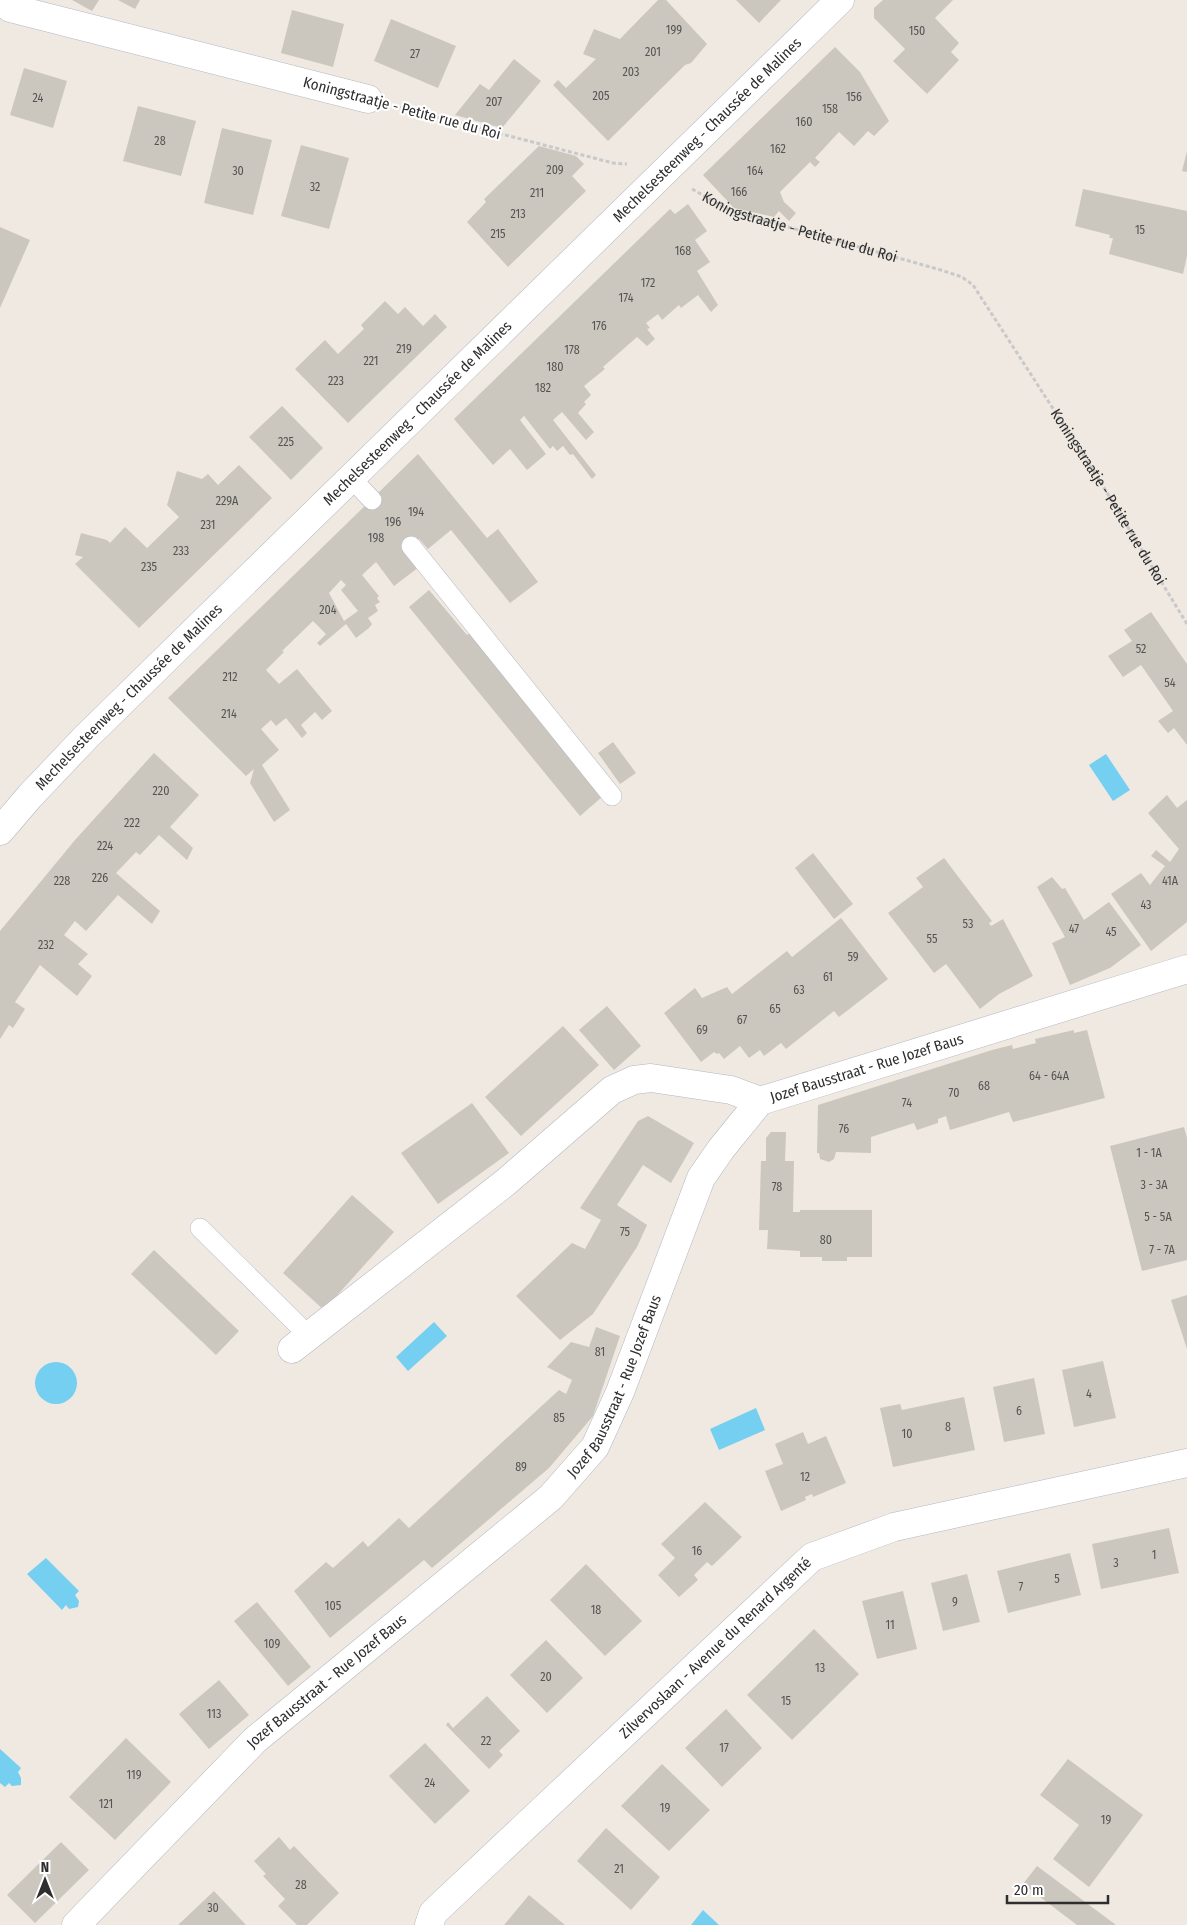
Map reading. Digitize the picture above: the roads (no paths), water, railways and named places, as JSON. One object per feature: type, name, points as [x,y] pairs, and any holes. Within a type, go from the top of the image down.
[{"type":"street","name":"Mechelsesteenweg - Chaussée de Malines","points":[[0,832],[30,796],[86,737],[840,0]]},
{"type":"street","name":"Koningstraatje - Petite rue du Roi","points":[[12,4],[368,99]]},
{"type":"street","name":"Jozef Bausstraat - Rue Jozef Baus","points":[[76,1925],[255,1740],[551,1497],[595,1447],[620,1392],[701,1178],[720,1149],[760,1101],[1187,969]]},
{"type":"street","points":[[301,1343],[506,1182],[612,1090],[634,1080],[651,1078],[731,1090],[760,1101]]},
{"type":"street","name":"Zilvervoslaan - Avenue du Renard Argenté","points":[[428,1925],[433,1913],[812,1557],[894,1527],[1187,1463]]},
{"type":"lane","points":[[350,477],[372,500]]},
{"type":"lane","points":[[411,546],[612,796]]},
{"type":"lane","points":[[200,1228],[301,1343]]},
{"type":"water","points":[[1106,754],[1130,790],[1113,801],[1089,765]]},
{"type":"water","points":[[434,1322],[447,1336],[408,1371],[396,1357]]},
{"type":"water","points":[[60,1362],[68,1365],[74,1371],[77,1383],[74,1395],[68,1401],[52,1404],[44,1401],[38,1395],[35,1379],[38,1371],[44,1365]]},
{"type":"water","points":[[756,1408],[765,1430],[719,1450],[710,1429]]},
{"type":"water","points":[[46,1558],[79,1591],[75,1595],[79,1601],[78,1607],[69,1609],[66,1605],[62,1610],[27,1574]]},
{"type":"water","points":[[0,1749],[21,1768],[18,1772],[21,1778],[21,1785],[12,1786],[9,1783],[5,1787],[0,1783]]},
{"type":"water","points":[[703,1910],[719,1925],[691,1925]]}]
